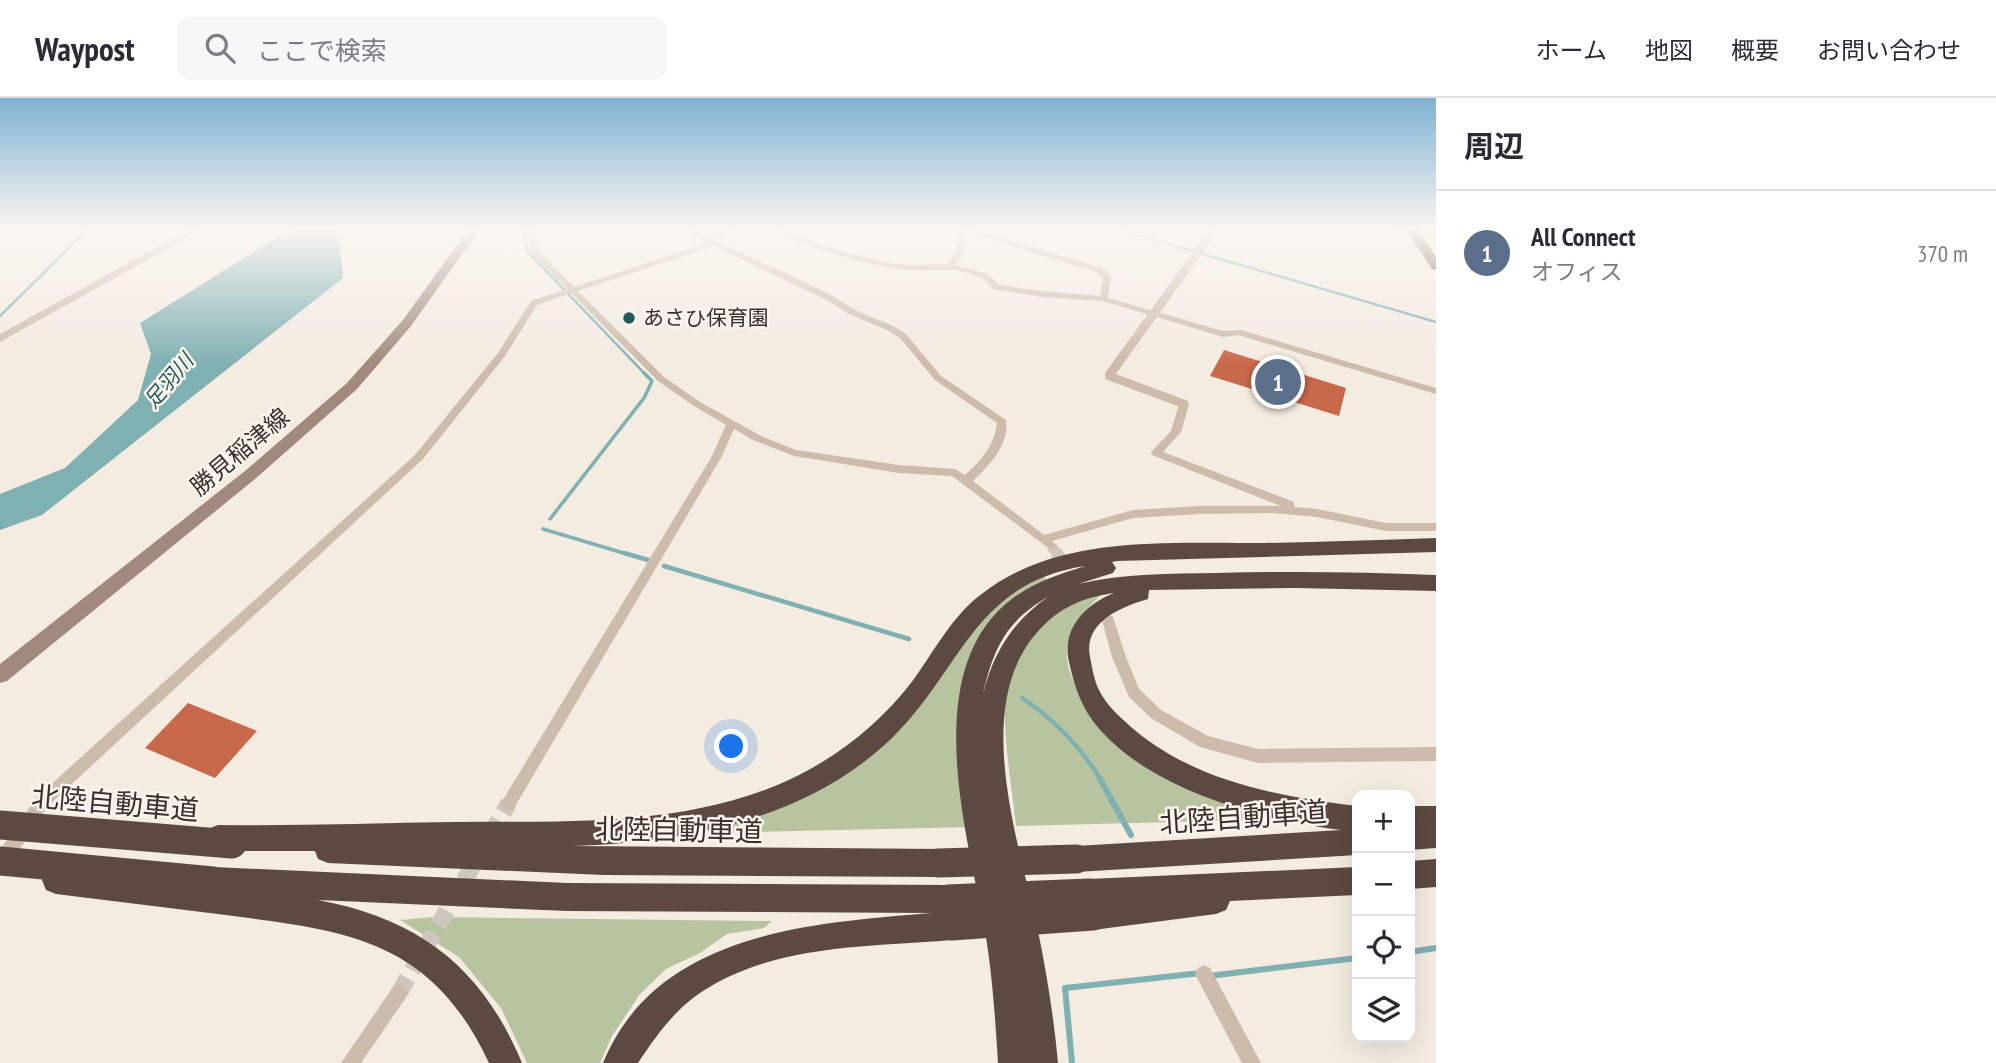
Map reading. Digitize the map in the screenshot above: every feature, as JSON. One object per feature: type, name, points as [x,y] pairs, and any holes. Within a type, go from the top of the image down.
[{"type":"highway","points":[[233,841],[637,830],[689,823],[736,811],[810,784],[871,743],[913,698],[985,602],[1005,587],[1053,566],[1118,555],[1436,545]]},
{"type":"highway","points":[[1328,549],[1436,557]]},
{"type":"highway","points":[[1014,1063],[1004,957],[969,758],[967,719],[976,668],[995,629],[1026,599],[1047,587],[1131,562],[1200,551]]},
{"type":"highway","points":[[1042,1063],[1041,1029],[1031,961],[998,802],[990,732],[997,677],[1007,654],[1020,635],[1052,605],[1073,594],[1123,585],[1436,575]]},
{"type":"highway","points":[[1349,579],[1436,583]]},
{"type":"highway","points":[[1219,581],[1140,593],[1117,600],[1096,612],[1083,627],[1077,645],[1078,667],[1089,694],[1107,720],[1136,746],[1204,784],[1243,799],[1327,817],[1352,819]]},
{"type":"highway","points":[[1415,819],[1436,819]]},
{"type":"highway","name":"北陸自動車道","points":[[0,825],[107,835],[604,861],[938,863],[1076,859],[1352,842]]},
{"type":"highway","points":[[1415,837],[1436,835]]},
{"type":"highway","points":[[0,863],[208,889],[355,923],[393,938],[431,960],[463,989],[489,1026],[506,1063]]},
{"type":"highway","points":[[0,873],[208,889],[567,897],[950,912],[1091,905],[1352,881]]},
{"type":"highway","points":[[1415,875],[1436,873]]},
{"type":"highway","points":[[619,1063],[632,1038],[661,1004],[697,975],[734,958],[774,946],[950,912]]},
{"type":"main road","name":"勝見稲津線","points":[[0,675],[250,475],[352,386],[414,314],[442,275]]},
{"type":"street","points":[[0,339],[115,275]]},
{"type":"street","points":[[556,275],[661,379],[681,394],[757,438],[794,453],[899,470],[955,474],[1047,542],[1133,514],[1249,509],[1306,512],[1386,527],[1436,527]]},
{"type":"street","points":[[0,863],[42,802],[419,457],[502,354],[534,303],[619,275]]},
{"type":"street","points":[[782,275],[854,313],[890,328],[903,337],[938,378],[1002,422],[1002,431],[989,460],[966,481]]},
{"type":"street","points":[[982,275],[992,280],[996,287],[1104,299],[1436,398]]},
{"type":"street","points":[[1104,299],[1106,275]]},
{"type":"street","points":[[1180,275],[1109,376],[1184,404],[1175,432],[1156,453],[1306,512]]},
{"type":"street","points":[[1223,334],[1238,332],[1436,391]]},
{"type":"street","points":[[509,803],[716,458],[732,423]]},
{"type":"street","points":[[1108,620],[1134,693],[1156,714],[1205,743],[1258,756],[1436,754]]},
{"type":"street","points":[[1204,974],[1252,1063]]},
{"type":"street","points":[[350,1063],[398,993]]},
{"type":"green space","points":[[1042,575],[1047,580],[998,612],[979,640],[971,827],[710,833],[708,823],[827,780],[996,599]]},
{"type":"green space","points":[[1105,591],[1077,622],[1067,650],[1073,679],[1094,716],[1290,819],[1016,826],[1005,717],[1007,675],[1012,659],[1031,634],[1057,611],[1078,598]]},
{"type":"green space","points":[[434,917],[772,921],[764,928],[727,934],[700,953],[666,969],[640,994],[612,1036],[600,1063],[527,1063],[501,1008],[459,957],[400,920]]},
{"type":"water","name":"足羽川","points":[[217,275],[343,275],[343,278],[42,515],[0,530],[0,494],[65,468],[138,400],[151,354],[140,323]]},
{"type":"building","points":[[1224,350],[1346,388],[1339,416],[1210,376]]},
{"type":"building","points":[[188,703],[257,731],[215,778],[145,748]]},
{"type":"waterway","points":[[0,316],[41,275]]},
{"type":"waterway","points":[[550,275],[646,375]]},
{"type":"waterway","points":[[1275,275],[1436,322]]},
{"type":"waterway","points":[[550,519],[644,398],[652,381],[646,375]]},
{"type":"waterway","points":[[543,529],[630,555]]},
{"type":"waterway","points":[[624,553],[648,560]]},
{"type":"waterway","points":[[664,566],[909,639]]},
{"type":"waterway","points":[[1022,698],[1066,734],[1101,780]]},
{"type":"waterway","points":[[1100,779],[1131,835]]},
{"type":"waterway","points":[[1415,951],[1436,948]]},
{"type":"waterway","points":[[1209,976],[1352,959]]},
{"type":"waterway","points":[[1072,1063],[1065,988],[1201,973]]},
{"type":"tunnel","points":[[1051,546],[1058,555]]},
{"type":"tunnel","points":[[1056,553],[1068,568]]},
{"type":"tunnel","points":[[490,835],[509,803]]},
{"type":"tunnel","points":[[399,993],[478,857]]},
{"type":"place","name":"あさひ保育園","points":[[629,318]]},
{"type":"place","name":"All Connect","points":[[1278,382]]}]
